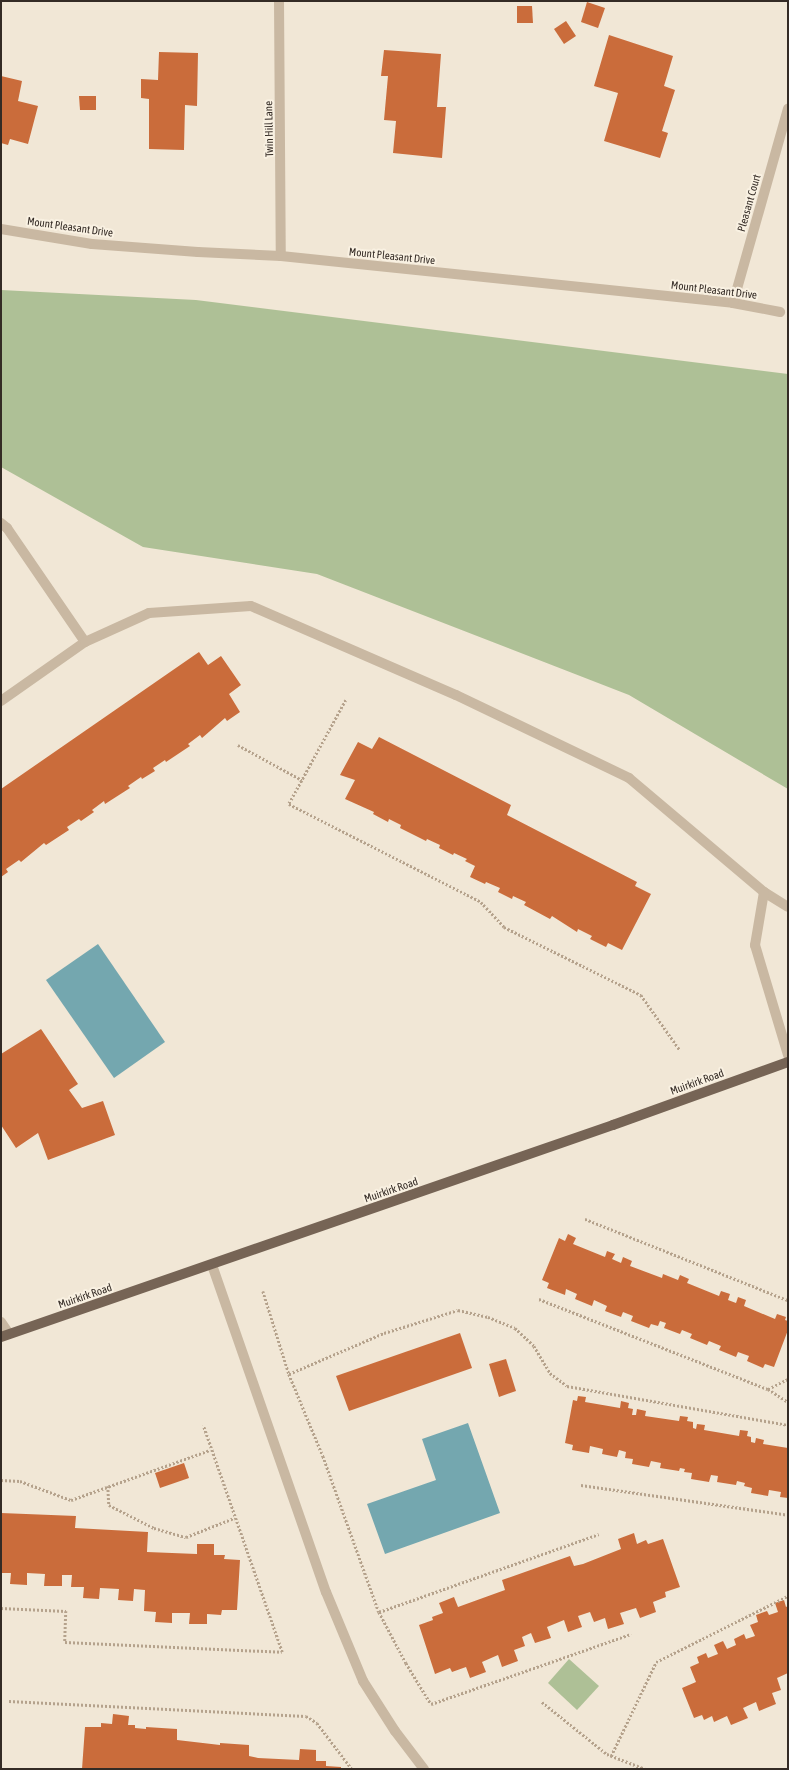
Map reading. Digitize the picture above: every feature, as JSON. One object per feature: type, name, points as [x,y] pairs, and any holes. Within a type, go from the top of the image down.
[{"type":"main road","name":"Muirkirk Road","points":[[5,1336],[212,1265],[788,1062]]},
{"type":"street","name":"Twin Hill Lane","points":[[279,1],[281,256]]},
{"type":"street","name":"Pleasant Court","points":[[733,303],[788,109]]},
{"type":"street","name":"Mount Pleasant Drive","points":[[1,229],[92,244],[198,252],[281,256],[733,303],[780,312]]},
{"type":"street","points":[[1,523],[7,528],[85,642]]},
{"type":"street","points":[[1,701],[85,642],[149,614],[251,606],[456,695],[629,778],[764,892],[788,907]]},
{"type":"street","points":[[764,892],[755,945],[788,1055]]},
{"type":"street","points":[[212,1265],[329,1599],[363,1681],[396,1731],[424,1769]]},
{"type":"street","points":[[1,1322],[5,1336]]},
{"type":"path","points":[[346,700],[289,804],[481,902],[504,927],[641,995],[680,1050]]},
{"type":"path","points":[[238,745],[302,780]]},
{"type":"path","points":[[585,1219],[788,1300]]},
{"type":"path","points":[[263,1291],[289,1374],[323,1456],[379,1612],[406,1663],[431,1704],[631,1634]]},
{"type":"path","points":[[539,1299],[768,1389],[788,1402]]},
{"type":"path","points":[[289,1374],[384,1333],[458,1310],[488,1317],[515,1328],[534,1346],[550,1373],[567,1386],[788,1425]]},
{"type":"path","points":[[768,1389],[788,1379]]},
{"type":"path","points":[[1,1608],[66,1610],[65,1642],[282,1652],[210,1450],[203,1425]]},
{"type":"path","points":[[1,1480],[20,1481],[71,1500],[210,1450]]},
{"type":"path","points":[[108,1486],[109,1505],[154,1528],[186,1537],[234,1518]]},
{"type":"path","points":[[581,1486],[788,1515]]},
{"type":"path","points":[[379,1612],[599,1534]]},
{"type":"path","points":[[610,1756],[656,1662],[788,1596]]},
{"type":"path","points":[[9,1701],[306,1716],[317,1724],[352,1769]]},
{"type":"path","points":[[542,1702],[610,1756],[645,1769]]},
{"type":"green space","points":[[1,290],[196,300],[788,374],[788,789],[629,695],[317,574],[143,547],[1,467]]},
{"type":"green space","points":[[569,1659],[599,1686],[577,1710],[548,1683]]},
{"type":"water","points":[[98,944],[165,1042],[114,1078],[46,980]]},
{"type":"water","points":[[468,1423],[500,1513],[385,1554],[367,1504],[436,1480],[422,1439]]},
{"type":"building","points":[[587,2],[605,8],[598,28],[581,22]]},
{"type":"building","points":[[517,6],[532,6],[533,23],[517,23]]},
{"type":"building","points":[[566,21],[576,36],[564,44],[554,29]]},
{"type":"building","points":[[609,35],[673,56],[664,86],[675,90],[662,131],[668,133],[660,158],[604,141],[618,93],[594,86]]},
{"type":"building","points":[[384,50],[441,54],[437,107],[446,107],[442,158],[393,153],[396,121],[384,120],[388,76],[381,76]]},
{"type":"building","points":[[159,52],[198,53],[197,106],[185,105],[184,150],[149,149],[149,99],[141,98],[141,79],[158,80]]},
{"type":"building","points":[[1,76],[22,81],[18,101],[38,106],[28,144],[10,139],[8,145],[1,143]]},
{"type":"building","points":[[79,96],[96,96],[96,110],[80,110]]},
{"type":"building","points":[[199,652],[208,665],[221,656],[241,685],[229,694],[240,712],[227,721],[225,718],[202,738],[200,735],[188,744],[190,746],[166,762],[165,760],[153,768],[155,771],[142,779],[141,777],[128,786],[130,788],[105,804],[104,801],[92,810],[94,812],[81,821],[79,819],[67,827],[69,830],[46,845],[44,843],[21,862],[19,860],[6,869],[8,872],[1,877],[1,789]]},
{"type":"building","points":[[379,737],[511,805],[507,815],[637,882],[635,886],[651,894],[622,950],[608,943],[606,947],[590,939],[592,936],[578,929],[577,932],[552,916],[550,919],[524,905],[526,902],[513,896],[512,899],[498,892],[500,888],[486,882],[485,884],[470,877],[475,866],[465,861],[467,859],[454,853],[453,855],[439,848],[440,845],[427,839],[426,841],[400,828],[401,825],[389,819],[388,822],[373,814],[374,812],[345,799],[355,780],[340,775],[358,742],[372,749]]},
{"type":"building","points":[[41,1029],[78,1084],[69,1090],[82,1108],[103,1101],[115,1135],[48,1160],[38,1133],[16,1148],[1,1125],[1,1054]]},
{"type":"building","points":[[568,1234],[576,1238],[573,1244],[605,1257],[607,1251],[615,1254],[612,1259],[621,1263],[623,1257],[632,1261],[630,1266],[662,1278],[663,1274],[678,1280],[680,1275],[689,1279],[687,1283],[719,1296],[721,1291],[730,1294],[728,1300],[736,1303],[738,1297],[746,1300],[744,1306],[775,1319],[777,1314],[786,1317],[785,1320],[788,1321],[788,1330],[774,1367],[765,1364],[763,1368],[747,1361],[749,1356],[738,1352],[736,1357],[719,1350],[721,1346],[709,1341],[707,1345],[690,1338],[692,1334],[682,1330],[680,1334],[664,1328],[666,1323],[660,1321],[658,1326],[651,1324],[649,1328],[631,1321],[633,1316],[623,1312],[621,1317],[605,1311],[607,1306],[594,1300],[592,1306],[575,1299],[577,1294],[566,1289],[565,1295],[547,1288],[549,1283],[542,1280],[559,1238],[565,1241]]},
{"type":"building","points":[[460,1333],[472,1368],[349,1411],[336,1376]]},
{"type":"building","points":[[506,1359],[516,1391],[499,1397],[489,1364]]},
{"type":"building","points":[[578,1396],[586,1397],[585,1402],[620,1408],[621,1401],[629,1403],[628,1408],[633,1409],[632,1415],[636,1415],[637,1409],[646,1411],[645,1416],[679,1421],[680,1416],[688,1417],[687,1421],[693,1422],[693,1428],[696,1429],[697,1424],[705,1425],[704,1430],[739,1436],[740,1430],[748,1431],[747,1436],[751,1437],[751,1442],[755,1443],[756,1438],[764,1440],[763,1444],[788,1448],[788,1498],[780,1497],[781,1492],[769,1490],[768,1496],[751,1493],[752,1488],[744,1486],[745,1483],[737,1481],[736,1485],[717,1482],[718,1476],[711,1475],[709,1482],[691,1479],[692,1473],[684,1472],[685,1469],[680,1468],[679,1471],[660,1468],[661,1463],[651,1461],[649,1467],[632,1464],[633,1459],[625,1458],[626,1452],[619,1450],[617,1457],[602,1454],[603,1449],[590,1446],[589,1453],[572,1450],[573,1445],[565,1443],[573,1400],[577,1401]]},
{"type":"building","points":[[184,1463],[189,1478],[160,1488],[155,1473]]},
{"type":"building","points":[[1,1513],[76,1516],[75,1528],[148,1532],[147,1552],[197,1554],[197,1544],[214,1544],[214,1555],[225,1555],[224,1559],[240,1560],[237,1610],[222,1610],[221,1615],[207,1614],[207,1624],[189,1624],[190,1613],[172,1613],[172,1623],[155,1622],[156,1612],[144,1611],[145,1590],[134,1589],[133,1601],[118,1600],[119,1589],[100,1588],[99,1599],[83,1598],[84,1587],[71,1587],[72,1575],[62,1575],[62,1586],[44,1586],[45,1574],[27,1573],[27,1585],[10,1584],[11,1573],[1,1573]]},
{"type":"building","points":[[634,1533],[637,1544],[646,1540],[648,1544],[663,1539],[680,1587],[665,1592],[666,1597],[653,1602],[656,1612],[640,1618],[636,1608],[620,1613],[624,1624],[608,1629],[605,1618],[594,1622],[590,1612],[578,1616],[582,1627],[568,1632],[564,1620],[547,1627],[551,1638],[535,1643],[531,1633],[522,1637],[525,1646],[514,1650],[518,1661],[502,1667],[498,1655],[482,1662],[486,1672],[470,1678],[466,1667],[452,1672],[450,1668],[435,1674],[419,1625],[433,1620],[432,1617],[443,1613],[439,1603],[454,1597],[458,1607],[505,1590],[502,1580],[570,1556],[574,1566],[583,1564],[621,1549],[618,1539]]},
{"type":"building","points":[[784,1600],[786,1607],[788,1606],[788,1673],[777,1678],[781,1690],[772,1693],[776,1704],[759,1711],[756,1702],[743,1708],[748,1718],[731,1725],[727,1716],[714,1722],[712,1716],[704,1720],[702,1715],[694,1718],[682,1688],[696,1682],[690,1667],[699,1663],[697,1657],[706,1653],[708,1658],[718,1654],[714,1645],[723,1641],[727,1649],[736,1645],[734,1639],[744,1634],[746,1639],[755,1636],[750,1625],[758,1622],[756,1615],[767,1611],[769,1615],[778,1612],[775,1603]]},
{"type":"building","points":[[113,1714],[129,1716],[128,1725],[135,1725],[135,1728],[146,1729],[146,1727],[177,1729],[177,1740],[220,1745],[220,1743],[249,1745],[249,1756],[258,1758],[299,1760],[300,1749],[316,1750],[316,1761],[326,1761],[326,1766],[341,1767],[341,1769],[82,1769],[85,1727],[101,1727],[101,1723],[112,1724]]}]
